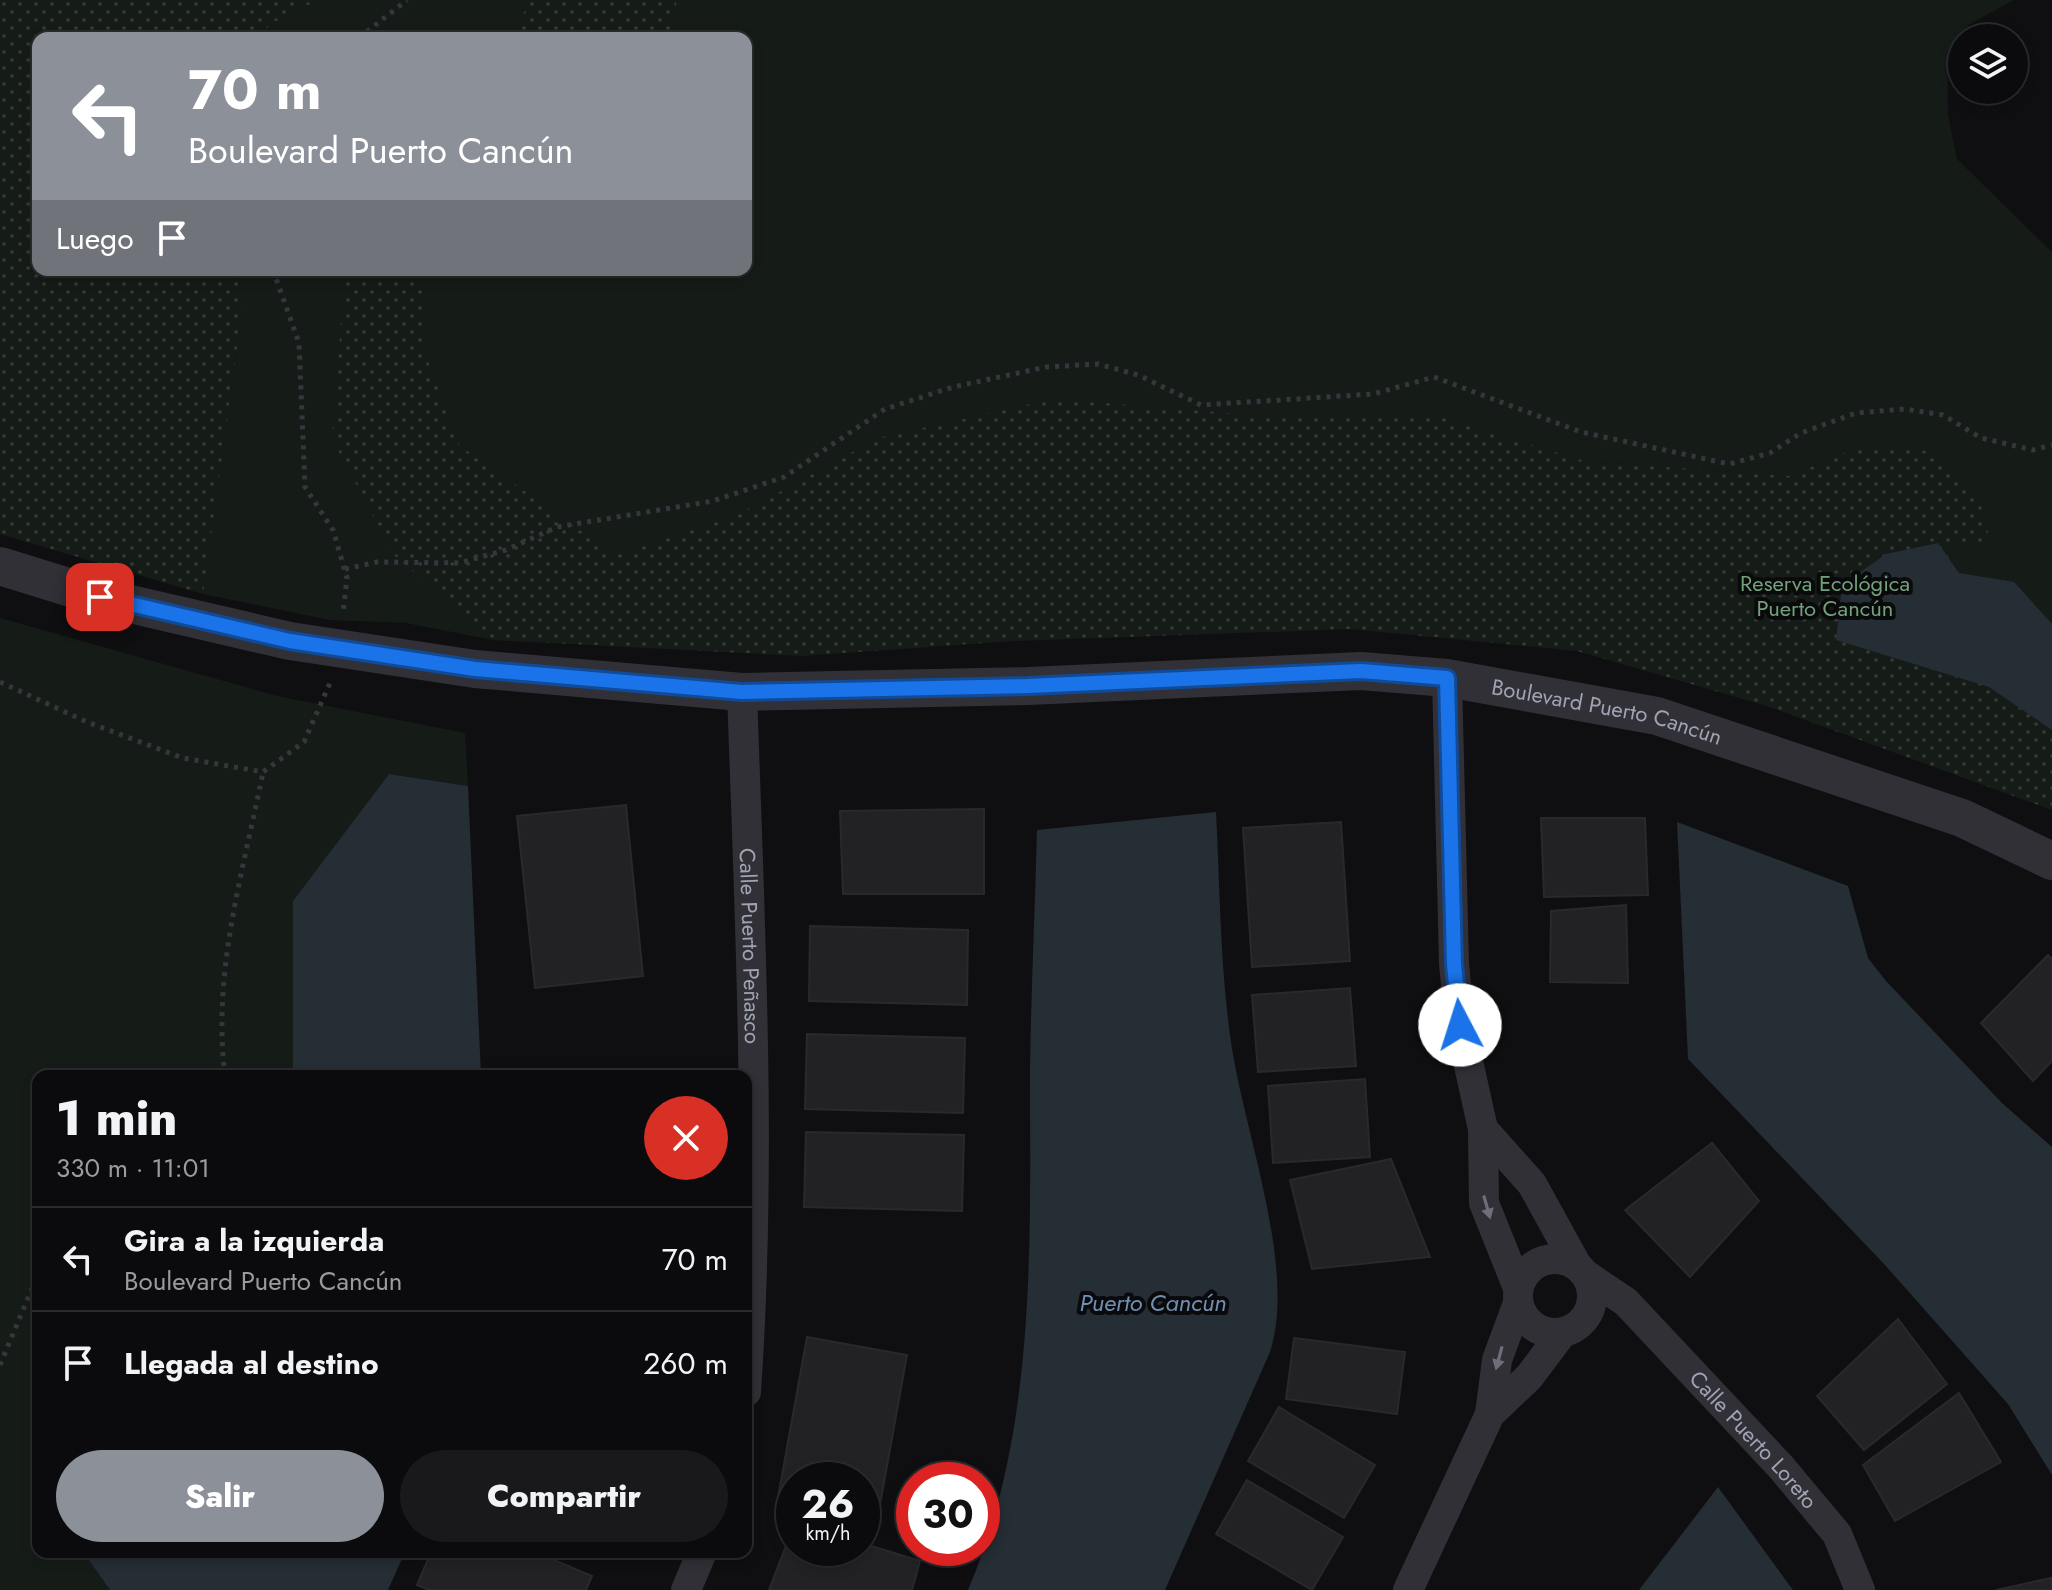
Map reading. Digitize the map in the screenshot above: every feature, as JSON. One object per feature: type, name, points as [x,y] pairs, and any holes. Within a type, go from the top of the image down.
[{"type":"street","name":"Boulevard Puerto Cancún","points":[[0,566],[100,597],[290,641],[475,669],[742,692],[1028,686],[1361,671],[1447,678],[1657,716],[1962,818],[2052,861]]},
{"type":"street","points":[[1447,678],[1454,964],[1460,1025],[1483,1129],[1484,1203],[1518,1296],[1534,1328],[1547,1333],[1574,1325],[1626,1302]]},
{"type":"street","name":"Calle Puerto Peñasco","points":[[742,692],[756,1028],[752,1305]]},
{"type":"street","points":[[1483,1129],[1532,1184],[1581,1270],[1592,1303],[1529,1377],[1490,1414]]},
{"type":"street","points":[[1408,1590],[1490,1414],[1497,1360],[1524,1274],[1534,1264],[1562,1259],[1581,1270]]},
{"type":"street","name":"Calle Puerto Loreto","points":[[1581,1270],[1626,1302],[1781,1467],[1837,1534],[1860,1590]]},
{"type":"street","points":[[686,1590],[699,1558]]},
{"type":"path","points":[[363,32],[407,0]]},
{"type":"path","points":[[345,569],[377,562],[459,563],[506,550],[557,527],[713,501],[784,477],[885,409],[953,387],[1046,367],[1098,364],[1138,375],[1201,405],[1373,394],[1434,377],[1581,432],[1729,464],[1770,453],[1801,433],[1856,413],[1905,409],[1943,415],[1981,438],[2033,450],[2052,445]]},
{"type":"path","points":[[225,1070],[222,1002],[230,916],[263,772]]},
{"type":"path","points":[[0,1365],[32,1288]]},
{"type":"green space","points":[[0,0],[318,0],[274,22],[262,32],[32,32],[32,276],[238,276],[243,305],[203,594],[0,534]]},
{"type":"green space","points":[[318,0],[2014,0],[1970,24],[1948,24],[1948,115],[1957,159],[2052,252],[2052,730],[1854,449],[1789,476],[1584,461],[1441,417],[1279,417],[878,438],[739,514],[615,555],[493,640],[406,623],[330,620],[203,594],[243,305],[238,276],[752,276],[752,32],[262,32],[274,22]]},
{"type":"green space","points":[[531,0],[677,0],[669,32],[513,32]]},
{"type":"green space","name":"Reserva Ecológica Puerto Cancún","points":[[345,276],[427,276],[423,347],[459,445],[615,555],[739,514],[878,438],[1053,399],[1279,417],[1441,417],[1584,461],[1789,476],[1854,449],[1919,446],[1973,491],[1990,525],[1983,546],[1939,543],[1959,573],[2014,582],[2052,624],[2052,810],[1767,706],[1577,651],[1351,629],[1013,641],[802,656],[493,640],[394,555],[332,439]]},
{"type":"green space","points":[[0,618],[277,696],[465,733],[468,786],[389,774],[293,901],[293,1070],[32,1070],[32,1558],[87,1558],[110,1590],[0,1590]]},
{"type":"water","points":[[1938,543],[1959,573],[2014,582],[2052,624],[2052,730],[1989,687],[1836,640],[1842,585],[1886,554]]},
{"type":"water","points":[[389,774],[468,786],[481,1070],[293,1070],[293,901]]},
{"type":"water","name":"Puerto Cancún","points":[[1216,812],[1227,1013],[1273,1241],[1277,1318],[1270,1352],[1165,1590],[968,1590],[977,1566],[1000,1566],[1000,1491],[1018,1401],[1025,1335],[1029,1269],[1037,830]]},
{"type":"water","points":[[1677,822],[1848,886],[1868,958],[2002,1103],[2052,1147],[2052,1475],[2008,1404],[1885,1265],[1688,1059]]},
{"type":"water","points":[[1718,1487],[1793,1590],[1639,1590]]},
{"type":"water","points":[[87,1558],[402,1558],[388,1590],[110,1590]]},
{"type":"building","points":[[626,805],[643,976],[535,988],[517,816]]},
{"type":"building","points":[[984,809],[984,894],[843,894],[840,811]]},
{"type":"building","points":[[1541,818],[1645,818],[1648,895],[1544,897]]},
{"type":"building","points":[[1341,822],[1350,961],[1252,967],[1243,828]]},
{"type":"building","points":[[1626,905],[1628,983],[1550,982],[1551,911]]},
{"type":"building","points":[[810,926],[968,930],[967,1005],[809,1001]]},
{"type":"building","points":[[2048,955],[2052,959],[2052,1061],[2033,1081],[1981,1023]]},
{"type":"building","points":[[1350,988],[1356,1066],[1258,1072],[1252,995]]},
{"type":"building","points":[[807,1034],[965,1038],[963,1113],[805,1109]]},
{"type":"building","points":[[1365,1079],[1370,1157],[1273,1163],[1268,1086]]},
{"type":"building","points":[[806,1132],[964,1135],[962,1211],[804,1207]]},
{"type":"building","points":[[1712,1143],[1759,1201],[1690,1277],[1625,1210]]},
{"type":"building","points":[[1391,1159],[1430,1257],[1312,1269],[1290,1180]]},
{"type":"building","points":[[1898,1319],[1947,1384],[1864,1450],[1817,1396]]},
{"type":"building","points":[[807,1337],[907,1355],[880,1504],[880,1462],[784,1462]]},
{"type":"building","points":[[1294,1338],[1405,1352],[1397,1414],[1286,1399]]},
{"type":"building","points":[[1959,1393],[2001,1462],[1895,1521],[1863,1465]]},
{"type":"building","points":[[1279,1407],[1375,1465],[1344,1518],[1248,1461]]},
{"type":"building","points":[[1247,1480],[1343,1537],[1312,1590],[1216,1534]]},
{"type":"building","points":[[880,1549],[896,1554],[896,1566],[919,1566],[912,1590],[769,1590],[778,1566],[880,1566]]},
{"type":"building","points":[[428,1558],[549,1558],[592,1576],[586,1590],[429,1590],[417,1585]]},
{"type":"building","points":[[2051,1578],[2052,1590],[1996,1590]]},
{"type":"route","points":[[100,597],[290,641],[475,669],[742,692],[1028,686],[1361,671],[1447,678],[1454,964],[1460,1025]]}]
